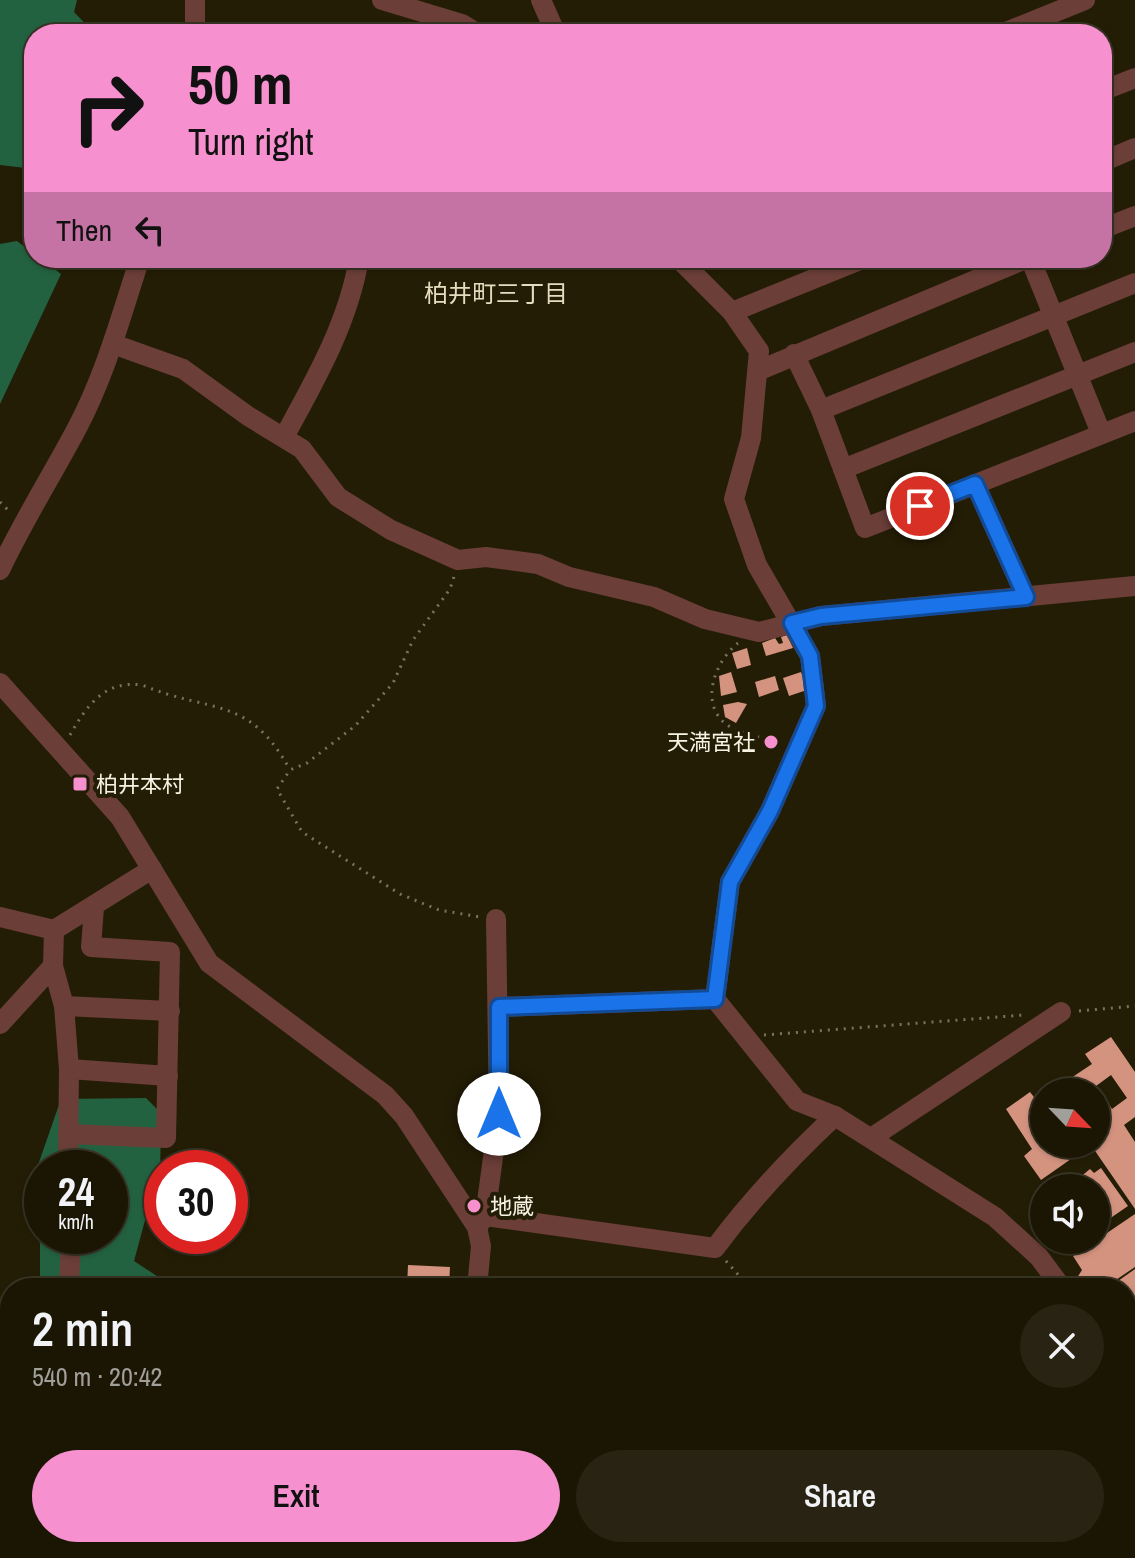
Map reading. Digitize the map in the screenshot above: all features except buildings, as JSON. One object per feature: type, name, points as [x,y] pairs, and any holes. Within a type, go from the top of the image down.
[{"type":"street","points":[[195,0],[195,24]]},
{"type":"street","points":[[382,0],[382,3],[462,24]]},
{"type":"street","points":[[541,0],[552,24]]},
{"type":"street","points":[[1026,24],[1085,0]]},
{"type":"street","points":[[1112,87],[1135,78]]},
{"type":"street","points":[[1112,158],[1135,148]]},
{"type":"street","points":[[1112,225],[1135,216]]},
{"type":"street","points":[[0,570],[28,512],[77,429],[113,344],[137,268]]},
{"type":"street","points":[[284,437],[311,388],[347,306],[356,268]]},
{"type":"street","points":[[692,268],[732,312],[759,351],[760,370],[751,438],[734,499],[757,565],[810,656],[816,706],[770,811],[730,882],[715,999],[797,1101],[835,1116],[995,1217],[1039,1257],[1055,1278]]},
{"type":"street","points":[[732,312],[840,268]]},
{"type":"street","points":[[760,370],[1005,268]]},
{"type":"street","points":[[1033,268],[1101,433]]},
{"type":"street","points":[[821,410],[1135,283]]},
{"type":"street","points":[[113,344],[183,369],[248,416],[302,449],[338,497],[391,530],[458,560],[486,557],[538,564],[569,577],[654,597],[705,619],[759,632],[821,616],[1135,586]]},
{"type":"street","points":[[843,469],[1135,352]]},
{"type":"street","points":[[794,354],[821,410],[865,528],[1135,421]]},
{"type":"street","points":[[975,484],[1026,597]]},
{"type":"street","points":[[0,683],[120,817],[209,963],[385,1095],[481,1221],[715,1248],[750,1201],[764,1193],[800,1149],[835,1116]]},
{"type":"street","points":[[0,917],[54,930],[152,869]]},
{"type":"street","points":[[68,1134],[166,1138],[170,952],[91,947],[94,907]]},
{"type":"street","points":[[478,1278],[481,1221],[499,1114],[496,919]]},
{"type":"street","points":[[54,930],[53,966],[64,1006],[69,1069],[68,1150]]},
{"type":"street","points":[[0,1024],[53,966]]},
{"type":"street","points":[[499,1007],[715,999]]},
{"type":"street","points":[[64,1006],[170,1011]]},
{"type":"street","points":[[871,1138],[1061,1012]]},
{"type":"street","points":[[69,1069],[168,1076]]},
{"type":"street","points":[[69,1278],[70,1254]]},
{"type":"path","points":[[458,560],[450,589],[413,640],[393,683],[355,726],[307,763],[290,770],[277,789],[302,832],[400,894],[439,910],[496,919]]},
{"type":"path","points":[[759,632],[724,654],[714,669],[712,687],[719,717],[732,729],[759,737]]},
{"type":"path","points":[[61,752],[81,715],[101,692],[126,683],[250,719],[277,746],[290,770]]},
{"type":"path","points":[[1061,1012],[1135,1006]]},
{"type":"path","points":[[744,1036],[1029,1015]]},
{"type":"path","points":[[715,1248],[741,1278]]},
{"type":"green space","points":[[0,0],[77,0],[74,12],[85,24],[24,24],[24,168],[0,165]]},
{"type":"green space","points":[[17,241],[24,246],[24,268],[53,268],[61,274],[0,404],[0,244]]},
{"type":"green space","points":[[146,1098],[161,1113],[160,1150],[144,1150],[144,1224],[134,1261],[160,1278],[40,1278],[40,1254],[128,1254],[128,1150],[43,1150],[61,1099]]},
{"type":"place","name":"天満宮社","points":[[771,742]]},
{"type":"place","name":"柏井本村","points":[[80,784]]},
{"type":"place","name":"地蔵","points":[[474,1206]]},
{"type":"district","name":"柏井町三丁目","points":[[496,293]]},
{"type":"route","points":[[499,1114],[499,1007],[715,999],[730,882],[770,811],[816,706],[810,656],[792,623],[821,616],[1026,597],[975,484],[920,506]]}]
